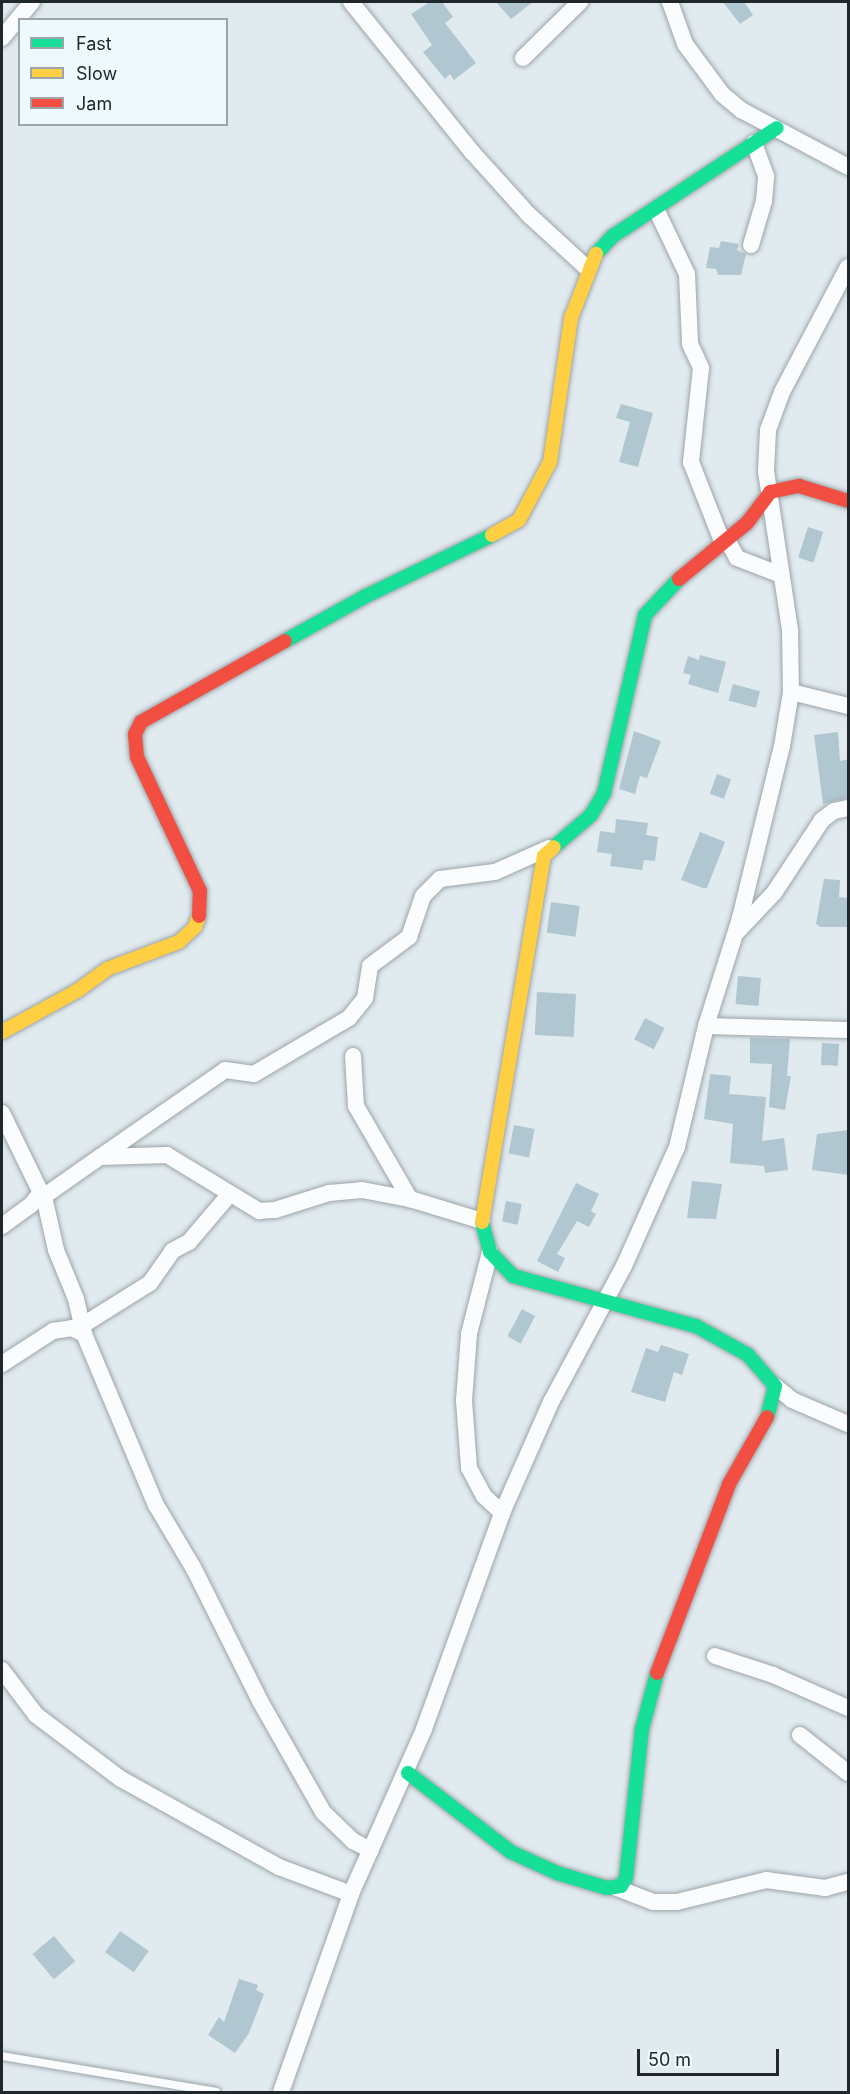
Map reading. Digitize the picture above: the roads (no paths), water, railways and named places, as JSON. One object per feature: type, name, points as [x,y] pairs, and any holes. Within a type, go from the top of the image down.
[{"type":"street","points":[[19,18],[32,2]]},
{"type":"street","points":[[351,2],[472,152],[529,214],[588,269]]},
{"type":"street","points":[[523,58],[580,2]]},
{"type":"street","points":[[669,2],[685,44],[704,72],[741,110],[849,167]]},
{"type":"street","points":[[2,38],[18,19]]},
{"type":"street","points":[[2,1032],[77,991],[107,969],[179,942],[195,927],[201,908],[200,891],[137,757],[135,734],[141,722],[364,597],[450,558],[519,520],[542,483],[550,462],[571,318],[588,269],[608,241],[777,128]]},
{"type":"street","points":[[751,245],[766,189],[763,162],[754,143]]},
{"type":"street","points":[[656,209],[687,274],[692,317],[690,344],[701,368],[691,462],[724,539],[737,558],[781,575]]},
{"type":"street","points":[[280,2092],[351,1894],[408,1773],[502,1513],[551,1402],[605,1300],[671,1165],[705,1026],[734,936],[782,746],[791,692],[792,649],[765,449],[772,413],[849,267]]},
{"type":"street","points":[[2,1226],[42,1195],[225,1070],[254,1074],[350,1018],[365,998],[370,966],[409,937],[423,896],[440,879],[495,872],[549,848],[582,824],[604,794],[645,615],[724,539],[747,523],[770,492],[799,486],[849,501]]},
{"type":"street","points":[[791,692],[849,706]]},
{"type":"street","points":[[734,936],[774,893],[822,820],[834,811],[849,808]]},
{"type":"street","points":[[502,1513],[484,1496],[469,1468],[464,1401],[469,1334],[490,1252],[482,1221],[516,1040],[544,856],[549,848]]},
{"type":"street","points":[[705,1026],[849,1030]]},
{"type":"street","points":[[353,1056],[356,1106],[410,1199]]},
{"type":"street","points":[[2,1113],[42,1195],[56,1250],[84,1329],[156,1504],[323,1812],[354,1841],[371,1851]]},
{"type":"street","points":[[100,1156],[167,1155],[198,1172],[229,1195],[265,1212],[349,1190],[410,1199],[482,1221]]},
{"type":"street","points":[[2,1364],[53,1331],[84,1329],[150,1283],[172,1251],[193,1237],[229,1195]]},
{"type":"street","points":[[490,1252],[513,1276],[696,1326],[730,1343],[764,1370],[775,1386],[792,1401],[849,1424]]},
{"type":"street","points":[[616,1888],[626,1878],[642,1729],[663,1650],[729,1484],[771,1411],[775,1386]]},
{"type":"street","points":[[715,1656],[773,1675],[849,1708]]},
{"type":"street","points":[[2,1670],[36,1714],[121,1779],[279,1868],[351,1894]]},
{"type":"street","points":[[800,1735],[849,1773]]},
{"type":"street","points":[[408,1773],[511,1852],[568,1876],[616,1888],[653,1902],[677,1902],[766,1880],[825,1888],[849,1882]]},
{"type":"lane","points":[[2,2056],[216,2092]]}]
